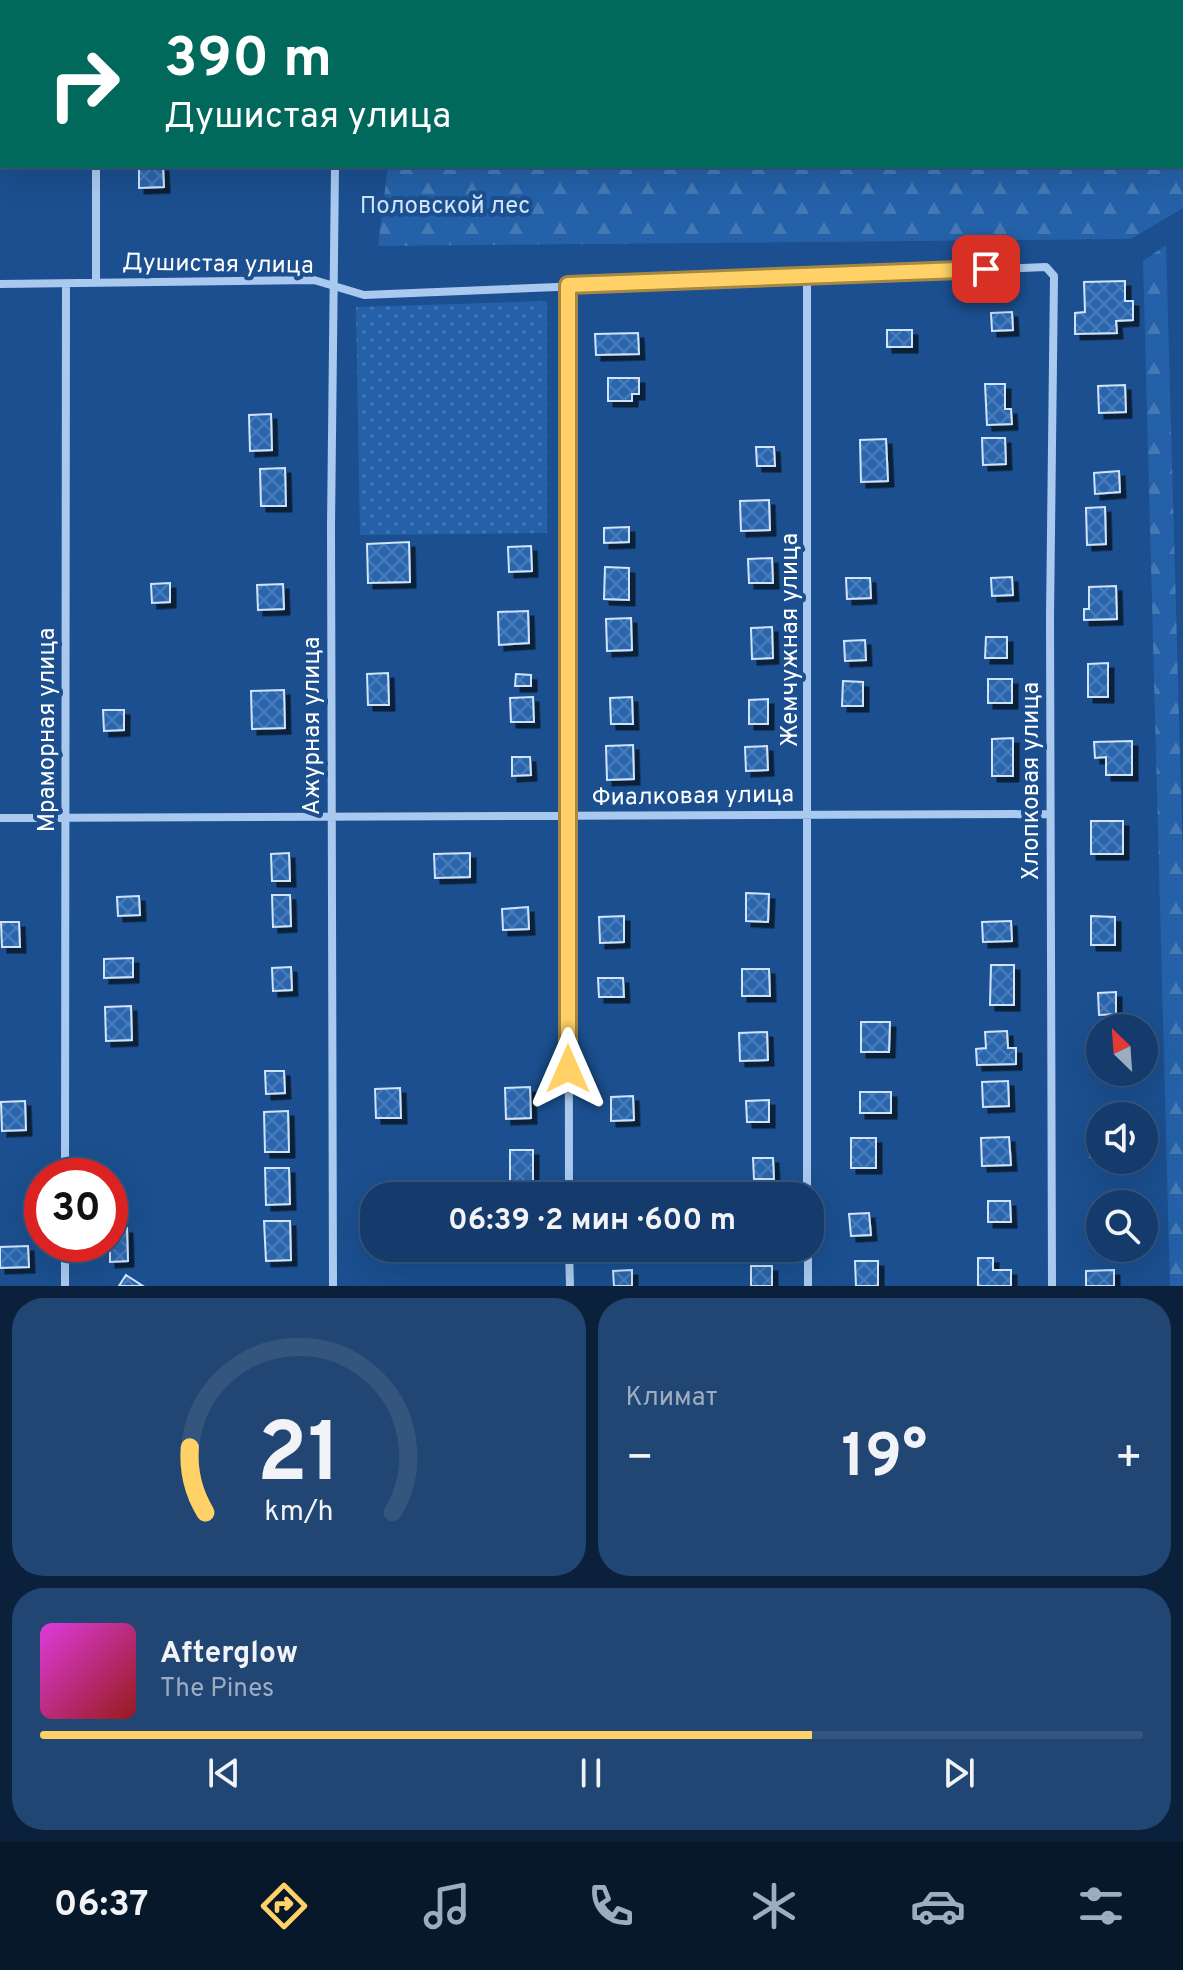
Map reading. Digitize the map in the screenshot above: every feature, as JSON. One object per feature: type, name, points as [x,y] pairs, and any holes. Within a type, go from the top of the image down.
[{"type":"street","points":[[96,168],[96,282]]},
{"type":"street","name":"Ажурная улица","points":[[333,1286],[331,817],[335,168]]},
{"type":"street","name":"Душистая улица","points":[[0,284],[314,280],[364,295],[1046,267],[1054,276]]},
{"type":"street","name":"Жемчужная улица","points":[[807,275],[807,1182]]},
{"type":"street","name":"Хлопковая улица","points":[[1052,1286],[1050,814],[1054,276]]},
{"type":"street","name":"Мраморная улица","points":[[65,1158],[66,284]]},
{"type":"street","points":[[568,285],[569,1182]]},
{"type":"street","name":"Фиалковая улица","points":[[0,818],[1050,814]]},
{"type":"street","points":[[65,1262],[65,1286]]},
{"type":"street","points":[[569,1262],[570,1286]]},
{"type":"street","points":[[808,1262],[808,1286]]},
{"type":"green space","name":"Половской лес","points":[[388,168],[1183,168],[1183,208],[1131,239],[378,246]]},
{"type":"green space","points":[[1166,245],[1183,863],[1183,1286],[1170,1286],[1143,261]]},
{"type":"green space","points":[[547,301],[547,533],[360,535],[356,307]]},
{"type":"building","points":[[139,168],[163,168],[164,187],[139,188]]},
{"type":"building","points":[[1125,281],[1125,301],[1133,301],[1133,320],[1116,321],[1117,333],[1075,334],[1075,313],[1085,312],[1084,282]]},
{"type":"building","points":[[1012,312],[1013,330],[992,331],[991,313]]},
{"type":"building","points":[[887,330],[912,330],[912,347],[887,347]]},
{"type":"building","points":[[638,333],[639,354],[596,355],[595,334]]},
{"type":"building","points":[[608,378],[639,378],[639,394],[632,394],[632,401],[608,401]]},
{"type":"building","points":[[985,384],[1005,384],[1005,409],[1011,409],[1012,424],[987,425]]},
{"type":"building","points":[[1125,385],[1126,412],[1099,413],[1098,386]]},
{"type":"building","points":[[271,414],[272,450],[250,451],[249,415]]},
{"type":"building","points":[[982,438],[1005,438],[1006,464],[983,465]]},
{"type":"building","points":[[886,439],[888,481],[861,482],[860,440]]},
{"type":"building","points":[[756,447],[774,447],[775,466],[757,466]]},
{"type":"building","points":[[285,468],[286,506],[261,506],[260,469]]},
{"type":"building","points":[[1119,471],[1120,492],[1095,494],[1094,473]]},
{"type":"building","points":[[769,500],[770,530],[741,531],[740,501]]},
{"type":"building","points":[[1105,507],[1106,544],[1087,545],[1086,508]]},
{"type":"building","points":[[629,527],[629,542],[604,543],[604,528]]},
{"type":"building","points":[[409,542],[410,582],[368,583],[367,544]]},
{"type":"building","points":[[531,546],[532,571],[509,572],[508,547]]},
{"type":"building","points":[[772,558],[773,583],[749,583],[748,559]]},
{"type":"building","points":[[605,567],[629,568],[629,600],[604,599]]},
{"type":"building","points":[[1012,577],[1013,595],[992,596],[991,578]]},
{"type":"building","points":[[846,578],[870,578],[871,598],[847,599]]},
{"type":"building","points":[[170,583],[170,602],[152,603],[151,584]]},
{"type":"building","points":[[283,584],[284,609],[258,610],[257,585]]},
{"type":"building","points":[[1116,586],[1117,619],[1084,620],[1084,609],[1089,609],[1089,587]]},
{"type":"building","points":[[528,611],[529,643],[499,645],[498,612]]},
{"type":"building","points":[[631,618],[632,650],[607,651],[606,619]]},
{"type":"building","points":[[772,627],[773,658],[752,659],[751,628]]},
{"type":"building","points":[[986,637],[1007,637],[1007,658],[985,658]]},
{"type":"building","points":[[865,640],[866,660],[845,661],[844,641]]},
{"type":"building","points":[[1108,663],[1108,697],[1088,697],[1088,664]]},
{"type":"building","points":[[388,673],[389,705],[368,705],[367,674]]},
{"type":"building","points":[[516,674],[531,675],[531,686],[515,686]]},
{"type":"building","points":[[988,679],[1012,679],[1012,703],[988,703]]},
{"type":"building","points":[[843,681],[863,682],[863,706],[842,706]]},
{"type":"building","points":[[284,690],[285,728],[252,729],[251,691]]},
{"type":"building","points":[[533,697],[534,722],[511,722],[510,698]]},
{"type":"building","points":[[632,697],[633,724],[611,724],[610,698]]},
{"type":"building","points":[[768,699],[768,724],[749,724],[749,700]]},
{"type":"building","points":[[103,710],[124,710],[124,730],[104,731]]},
{"type":"building","points":[[1013,738],[1013,776],[992,776],[992,739]]},
{"type":"building","points":[[1132,741],[1132,775],[1106,775],[1106,757],[1095,758],[1094,742]]},
{"type":"building","points":[[633,745],[634,779],[607,780],[606,746]]},
{"type":"building","points":[[767,746],[768,770],[746,771],[745,747]]},
{"type":"building","points":[[512,757],[530,757],[531,775],[512,776]]},
{"type":"building","points":[[1091,821],[1123,821],[1123,854],[1091,854]]},
{"type":"building","points":[[289,853],[290,881],[272,881],[271,854]]},
{"type":"building","points":[[470,853],[470,877],[435,878],[434,854]]},
{"type":"building","points":[[746,893],[769,894],[768,922],[746,921]]},
{"type":"building","points":[[272,895],[290,895],[291,926],[273,927]]},
{"type":"building","points":[[139,896],[140,915],[118,916],[117,897]]},
{"type":"building","points":[[528,907],[529,929],[503,930],[502,909]]},
{"type":"building","points":[[624,916],[624,942],[600,943],[599,917]]},
{"type":"building","points":[[1091,916],[1115,917],[1115,945],[1091,945]]},
{"type":"building","points":[[1011,921],[1012,941],[983,942],[982,922]]},
{"type":"building","points":[[1,922],[19,922],[20,947],[2,947]]},
{"type":"building","points":[[133,958],[133,977],[104,978],[104,959]]},
{"type":"building","points":[[991,965],[1014,965],[1014,1005],[990,1005]]},
{"type":"building","points":[[291,967],[292,990],[273,991],[272,968]]},
{"type":"building","points":[[742,969],[769,969],[770,996],[742,996]]},
{"type":"building","points":[[598,978],[623,978],[624,997],[599,997]]},
{"type":"building","points":[[1116,992],[1116,1014],[1099,1014],[1098,993]]},
{"type":"building","points":[[131,1006],[132,1040],[106,1041],[105,1007]]},
{"type":"building","points":[[861,1022],[890,1022],[889,1052],[861,1052]]},
{"type":"building","points":[[1007,1031],[1008,1048],[1016,1048],[1016,1064],[977,1065],[976,1049],[986,1048],[985,1032]]},
{"type":"building","points":[[767,1032],[768,1060],[740,1061],[739,1033]]},
{"type":"building","points":[[265,1071],[284,1071],[285,1093],[266,1094]]},
{"type":"building","points":[[1008,1081],[1009,1106],[983,1107],[982,1082]]},
{"type":"building","points":[[530,1087],[531,1118],[506,1119],[505,1088]]},
{"type":"building","points":[[400,1088],[401,1118],[376,1118],[375,1089]]},
{"type":"building","points":[[860,1092],[891,1092],[891,1113],[860,1113]]},
{"type":"building","points":[[633,1096],[634,1120],[611,1121],[611,1097]]},
{"type":"building","points":[[769,1100],[769,1122],[747,1122],[746,1101]]},
{"type":"building","points":[[25,1101],[26,1130],[2,1131],[1,1102]]},
{"type":"building","points":[[288,1111],[289,1152],[265,1152],[264,1112]]},
{"type":"building","points":[[1009,1137],[1011,1165],[982,1166],[981,1138]]},
{"type":"building","points":[[851,1138],[876,1138],[876,1168],[851,1168]]},
{"type":"building","points":[[510,1150],[533,1150],[533,1182],[510,1182]]},
{"type":"building","points":[[753,1158],[773,1158],[774,1179],[754,1179]]},
{"type":"building","points":[[265,1168],[289,1168],[290,1204],[266,1205]]},
{"type":"building","points":[[988,1201],[1010,1201],[1011,1222],[988,1222]]},
{"type":"building","points":[[869,1213],[871,1235],[851,1236],[849,1214]]},
{"type":"building","points":[[264,1221],[290,1221],[291,1260],[266,1261]]},
{"type":"building","points":[[24,1246],[24,1262],[29,1262],[29,1267],[0,1268],[0,1247]]},
{"type":"building","points":[[978,1258],[993,1258],[993,1270],[1011,1270],[1011,1286],[978,1286]]},
{"type":"building","points":[[855,1261],[878,1261],[878,1286],[856,1286]]},
{"type":"building","points":[[751,1266],[772,1266],[772,1286],[751,1286]]},
{"type":"building","points":[[632,1270],[632,1286],[614,1286],[613,1271]]},
{"type":"building","points":[[1114,1270],[1114,1286],[1086,1286],[1086,1271]]},
{"type":"building","points":[[126,1275],[143,1286],[119,1286]]},
{"type":"route","points":[[568,1069],[568,285],[986,269]]}]
